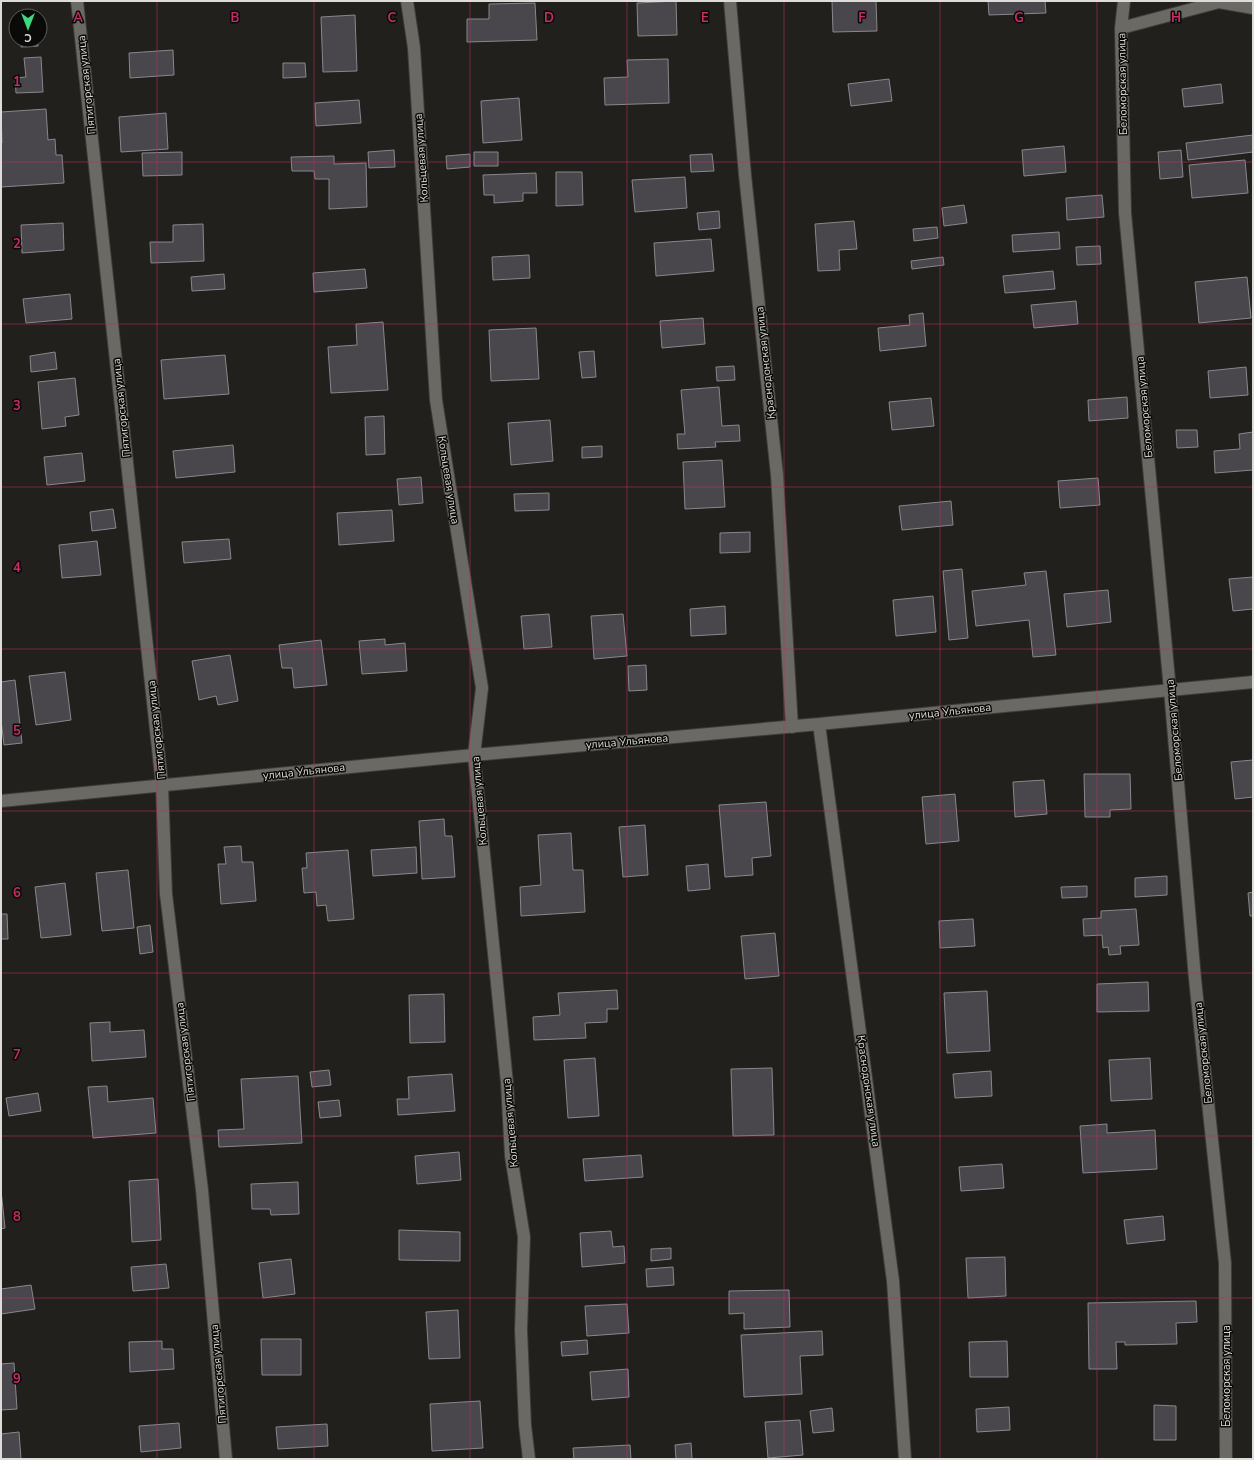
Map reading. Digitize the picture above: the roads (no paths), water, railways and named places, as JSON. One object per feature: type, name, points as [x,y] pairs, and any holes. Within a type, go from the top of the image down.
[{"type":"street","name":"Пятигорская улица","points":[[77,1],[162,785],[166,894],[202,1190],[226,1459]]},
{"type":"street","name":"Кольцевая улица","points":[[407,1],[414,48],[436,400],[482,688],[474,755],[506,1083],[511,1156],[524,1237],[521,1330],[525,1425],[529,1459]]},
{"type":"street","name":"Краснодонская улица","points":[[730,1],[745,175],[777,475],[792,727]]},
{"type":"street","name":"Беломорская улица","points":[[1124,1],[1121,28],[1125,213],[1170,690],[1195,979],[1225,1264],[1226,1459]]},
{"type":"street","points":[[1121,28],[1219,2],[1253,8]]},
{"type":"street","name":"улица Ульянова","points":[[1,801],[1253,682]]},
{"type":"street","name":"Краснодонская улица","points":[[819,724],[893,1281],[905,1459]]}]
